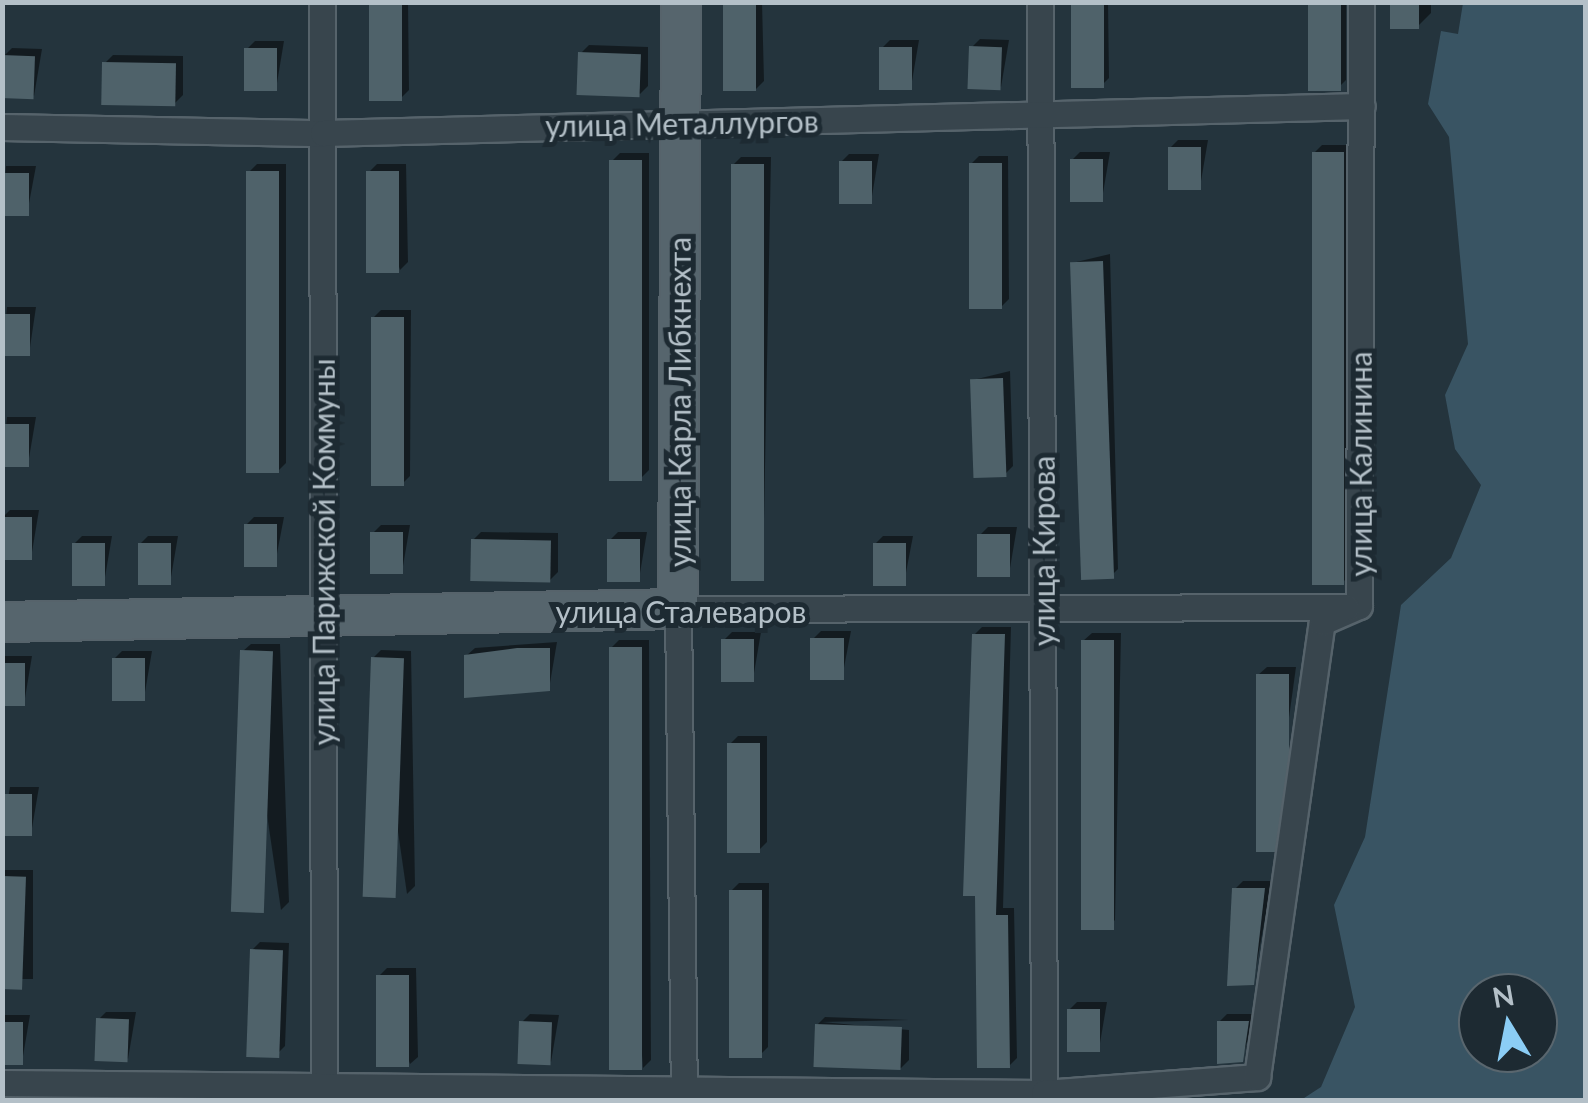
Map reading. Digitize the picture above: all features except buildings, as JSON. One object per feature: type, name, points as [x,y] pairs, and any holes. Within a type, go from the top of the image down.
[{"type":"main road","name":"улица Карла Либкнехта","points":[[678,609],[681,2]]},
{"type":"main road","name":"улица Сталеваров","points":[[2,622],[678,609]]},
{"type":"street","name":"улица Парижской Коммуны","points":[[322,2],[324,1090]]},
{"type":"street","name":"улица Кирова","points":[[1040,2],[1044,1097]]},
{"type":"street","name":"улица Калинина","points":[[1044,1097],[1257,1077],[1322,622],[1359,606],[1362,2]]},
{"type":"street","name":"улица Металлургов","points":[[2,128],[323,133],[680,122],[1041,118],[1362,106]]},
{"type":"street","name":"улица Сталеваров","points":[[678,609],[1044,611],[1359,606]]},
{"type":"street","name":"улица Карла Либкнехта","points":[[678,609],[684,1096]]},
{"type":"street","points":[[2,1084],[684,1096],[1044,1097]]},
{"type":"water","points":[[1463,3],[1585,3],[1585,1100],[1301,1100],[1321,1087],[1355,1007],[1334,905],[1365,837],[1401,605],[1451,558],[1481,485],[1455,449],[1445,395],[1468,344],[1449,137],[1428,104],[1441,31],[1458,34]]}]
